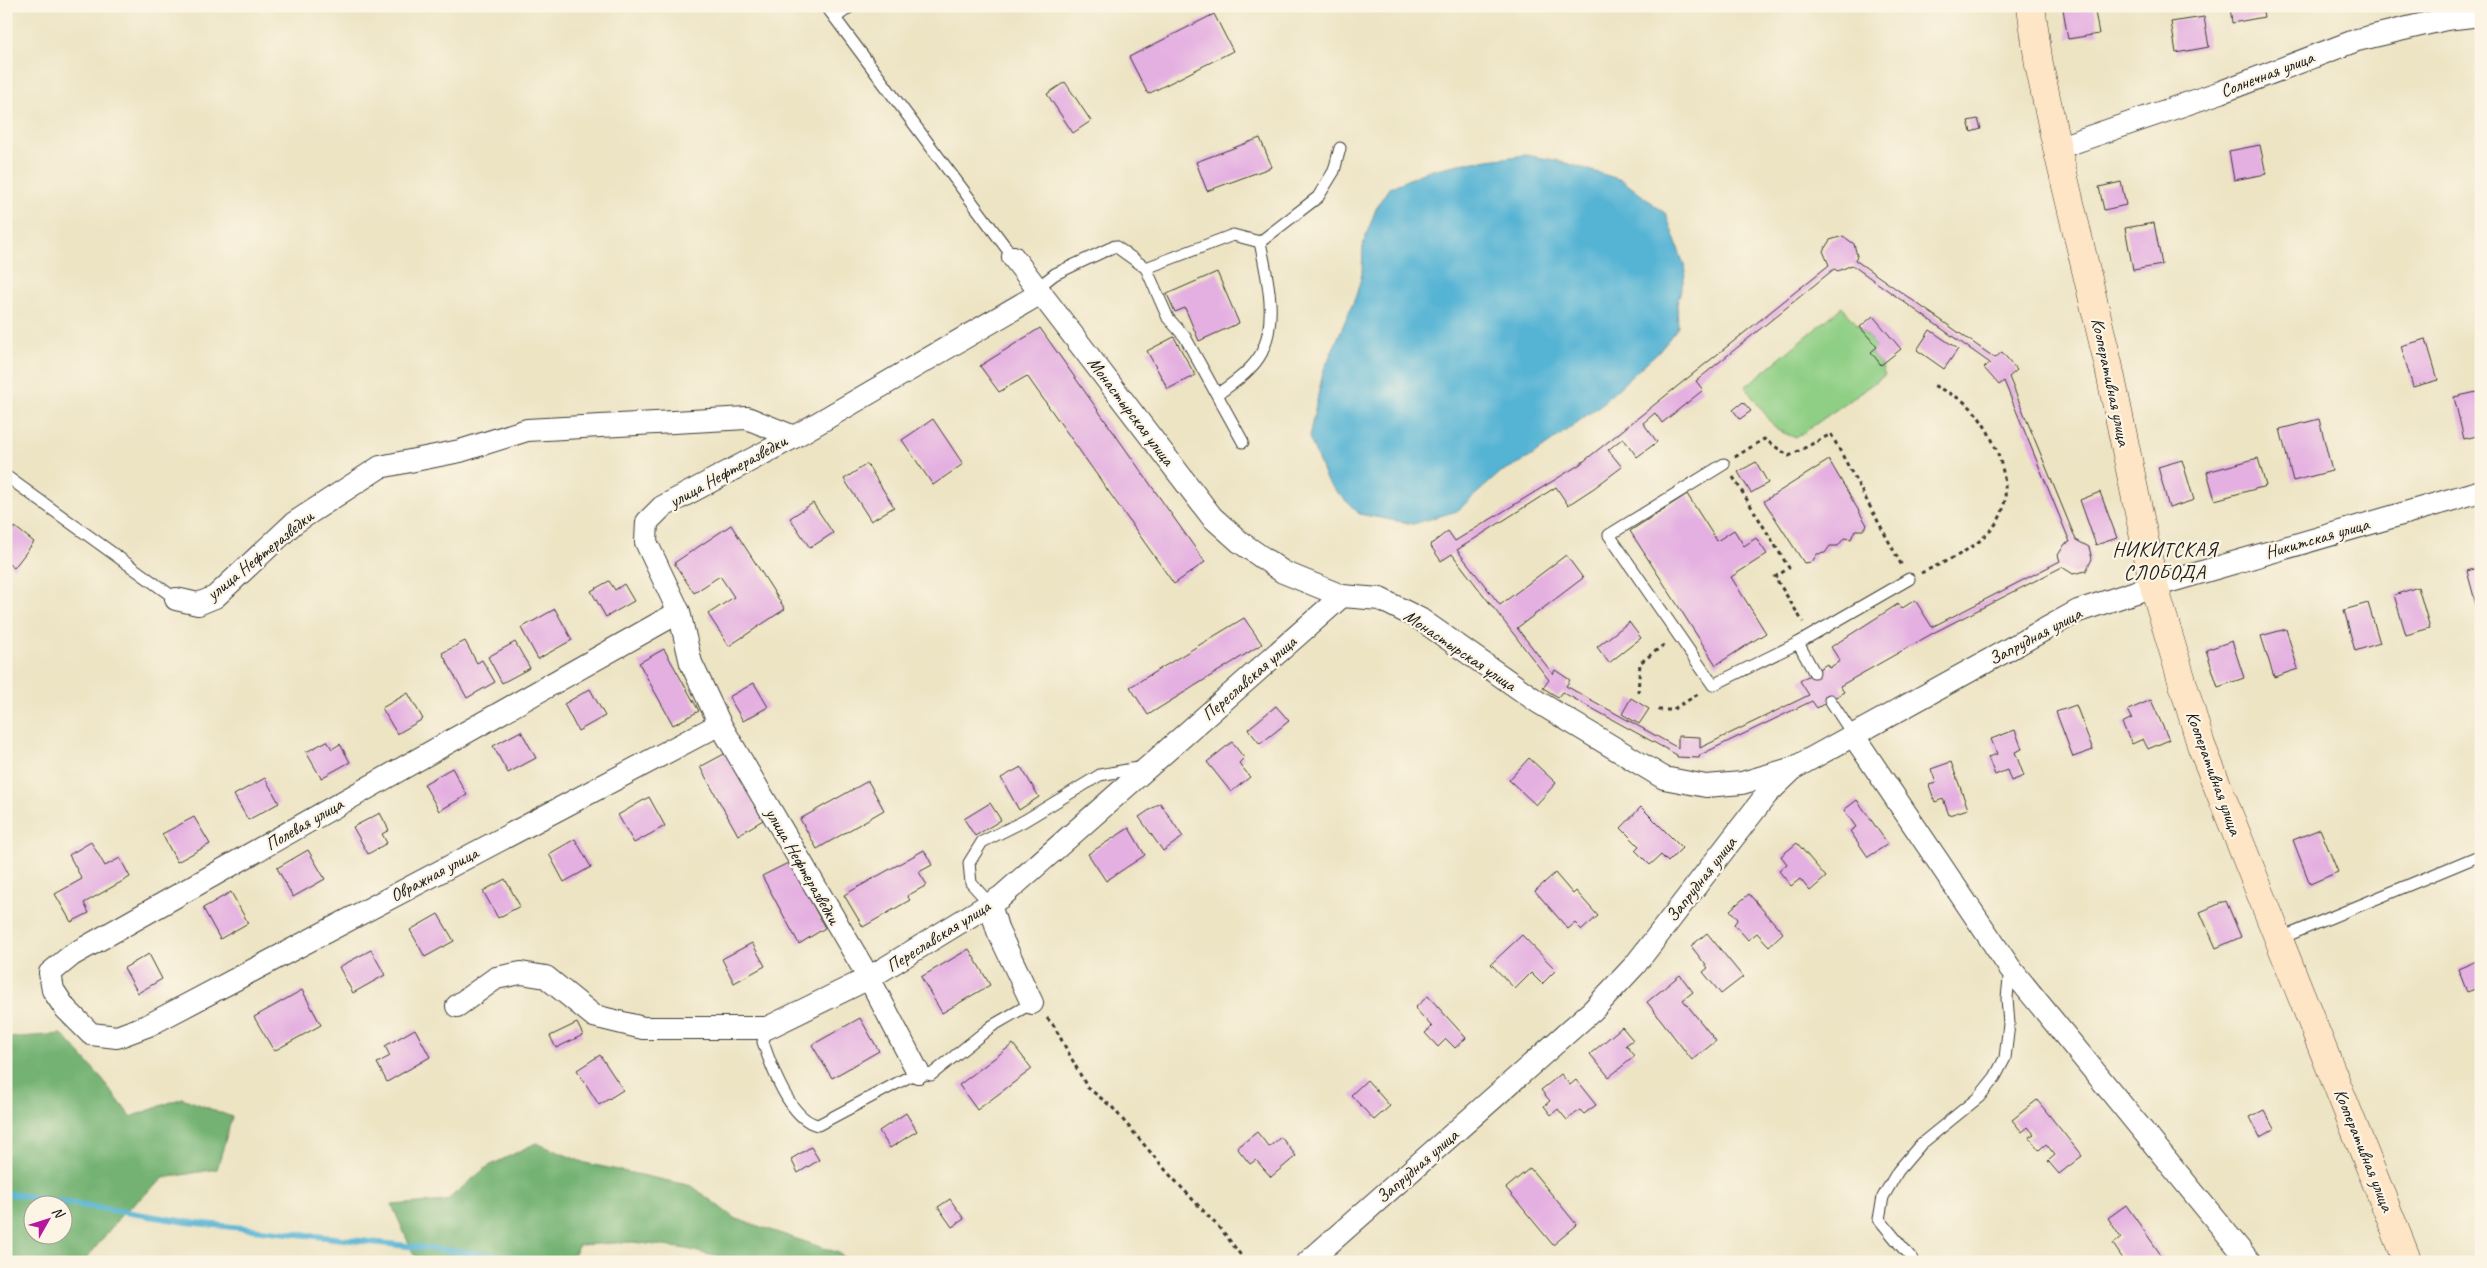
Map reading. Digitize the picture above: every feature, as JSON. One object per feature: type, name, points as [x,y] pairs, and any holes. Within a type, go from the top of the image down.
[{"type":"street","name":"Кооперативная улица","points":[[2031,6],[2039,65],[2108,363],[2154,586],[2201,745],[2408,1262]]},
{"type":"street","name":"Солнечная улица","points":[[2057,148],[2221,92],[2357,40],[2446,19],[2481,15]]},
{"type":"street","name":"Монастырская улица","points":[[1013,257],[1212,517],[1240,542],[1283,572],[1342,596],[1380,600],[1420,619],[1538,702],[1664,778],[1706,786],[1724,785],[1742,783],[1794,768]]},
{"type":"street","points":[[794,437],[1039,290]]},
{"type":"street","name":"улица Нефтеразведки","points":[[176,599],[198,604],[215,597],[294,524],[380,467],[460,451],[527,430],[747,418],[794,437]]},
{"type":"street","name":"улица Нефтеразведки","points":[[794,437],[662,507],[647,522],[646,542],[678,612],[691,663],[720,724],[869,978],[918,1072]]},
{"type":"street","name":"Никитская улица","points":[[2154,586],[2481,491]]},
{"type":"street","name":"Запрудная улица","points":[[1308,1262],[1593,1010],[1635,965],[1766,794],[1794,768],[2078,611],[2154,586]]},
{"type":"street","name":"Переславская улица","points":[[457,1006],[496,978],[521,972],[546,978],[594,1016],[643,1028],[767,1028],[869,978],[1000,897],[1342,596]]},
{"type":"street","name":"Полевая улица","points":[[149,1025],[117,1037],[91,1034],[65,1008],[53,990],[50,973],[72,956],[678,612]]},
{"type":"street","name":"Овражная улица","points":[[149,1025],[720,724]]},
{"type":"street","points":[[1853,735],[2010,968],[2243,1259]]},
{"type":"street","points":[[990,904],[998,931],[1032,1003]]},
{"type":"lane","points":[[826,6],[1013,257]]},
{"type":"lane","points":[[835,18],[851,6]]},
{"type":"lane","points":[[1260,242],[1318,197],[1334,171],[1340,148]]},
{"type":"lane","points":[[1146,268],[1232,235],[1260,242]]},
{"type":"lane","points":[[1218,394],[1242,377],[1261,353],[1264,344],[1269,325],[1269,286],[1260,242]]},
{"type":"lane","points":[[1039,290],[1055,274],[1115,246],[1146,268],[1168,318],[1185,337],[1243,442]]},
{"type":"lane","points":[[1724,464],[1609,535],[1713,685],[1812,636],[1909,579]]},
{"type":"lane","points":[[6,476],[176,599]]},
{"type":"lane","points":[[1798,643],[1814,672]]},
{"type":"lane","points":[[1830,700],[1853,735]]},
{"type":"lane","points":[[990,904],[971,883],[969,864],[982,842],[1024,821],[1100,775],[1150,766]]},
{"type":"lane","points":[[2279,939],[2481,855]]},
{"type":"lane","points":[[1912,1259],[1880,1218],[1883,1197],[1898,1171],[1921,1144],[1979,1097],[1995,1077],[2005,1058],[2009,1024],[2007,998],[2010,968]]},
{"type":"lane","points":[[767,1028],[763,1042],[771,1065],[784,1091],[797,1111],[809,1124],[818,1125],[918,1072],[931,1075],[992,1026],[1032,1003]]},
{"type":"path","points":[[1812,636],[1776,577],[1789,568],[1724,464],[1764,439],[1789,456],[1831,434],[1909,579],[1955,556],[1981,540],[1998,522],[2006,497],[2002,466],[1991,436],[1972,409],[1952,394],[1933,385]]},
{"type":"path","points":[[1638,693],[1640,663],[1678,634]]},
{"type":"path","points":[[1658,710],[1672,710],[1713,685]]},
{"type":"path","points":[[1032,1003],[1054,1026],[1087,1087],[1112,1107],[1169,1174],[1224,1232],[1246,1262]]},
{"type":"green space","points":[[1842,307],[1877,347],[1871,353],[1881,365],[1885,375],[1796,438],[1777,430],[1745,387]]},
{"type":"green space","points":[[62,1034],[98,1074],[131,1117],[182,1098],[232,1117],[217,1169],[164,1178],[122,1214],[84,1262],[6,1262],[6,1038]]},
{"type":"green space","points":[[536,1143],[585,1163],[692,1186],[734,1218],[839,1253],[850,1262],[736,1262],[687,1249],[633,1242],[579,1245],[569,1262],[426,1262],[414,1255],[392,1205],[446,1201],[487,1167]]},
{"type":"water","points":[[1526,155],[1559,161],[1622,180],[1666,214],[1686,271],[1677,304],[1678,327],[1661,349],[1598,407],[1529,458],[1501,472],[1457,511],[1413,524],[1359,514],[1327,482],[1309,437],[1323,372],[1356,296],[1362,274],[1363,244],[1377,206],[1389,188],[1427,171],[1459,164]]},
{"type":"building","points":[[2094,6],[2099,34],[2068,39],[2063,9]]},
{"type":"building","points":[[2230,6],[2262,6],[2264,17],[2232,23]]},
{"type":"building","points":[[1214,14],[1233,51],[1148,94],[1129,57]]},
{"type":"building","points":[[2204,17],[2209,47],[2176,53],[2171,22]]},
{"type":"building","points":[[1065,82],[1091,121],[1073,133],[1047,94]]},
{"type":"building","points":[[1978,119],[1981,129],[1971,132],[1968,121]]},
{"type":"building","points":[[1260,138],[1272,167],[1207,191],[1196,162]]},
{"type":"building","points":[[2260,145],[2266,174],[2234,180],[2229,151]]},
{"type":"building","points":[[2121,182],[2126,205],[2104,210],[2099,187]]},
{"type":"building","points":[[2154,223],[2162,265],[2133,270],[2125,228]]},
{"type":"building","points":[[1843,236],[1854,244],[1857,256],[1855,260],[1995,358],[2002,352],[2017,370],[2009,377],[2076,540],[2089,547],[2092,559],[2086,571],[2073,574],[2062,567],[1935,632],[1840,686],[1844,692],[1817,708],[1812,701],[1700,755],[1699,758],[1677,757],[1677,755],[1562,692],[1558,697],[1543,688],[1549,680],[1452,554],[1441,561],[1430,545],[1448,531],[1455,541],[1579,465],[1829,265],[1823,251],[1830,240]],"holes":[[[1852,265],[1990,363],[1984,368],[1999,385],[2004,381],[2070,542],[2065,544],[2058,555],[2060,561],[1932,627],[1915,600],[1901,609],[1898,604],[1831,647],[1840,661],[1829,668],[1827,664],[1800,681],[1809,695],[1700,748],[1700,737],[1678,736],[1678,748],[1566,686],[1570,680],[1555,670],[1553,674],[1517,628],[1583,578],[1566,555],[1500,605],[1457,550],[1556,487],[1568,505],[1594,488],[1622,467],[1608,450],[1623,438],[1637,457],[1657,442],[1643,423],[1655,413],[1662,423],[1703,390],[1696,381],[1834,269],[1838,271]]]},
{"type":"building","points":[[1217,272],[1239,323],[1199,341],[1185,308],[1175,312],[1167,294]]},
{"type":"building","points":[[1873,316],[1901,349],[1881,365],[1871,352],[1877,347],[1860,327]]},
{"type":"building","points":[[1040,328],[1205,562],[1174,584],[1027,376],[999,392],[980,366]]},
{"type":"building","points":[[1930,330],[1958,349],[1944,369],[1917,350]]},
{"type":"building","points":[[1174,337],[1195,375],[1168,389],[1147,351]]},
{"type":"building","points":[[2426,339],[2438,380],[2413,387],[2401,346]]},
{"type":"building","points":[[2481,391],[2481,435],[2464,439],[2454,397]]},
{"type":"building","points":[[1743,402],[1751,411],[1740,419],[1733,410]]},
{"type":"building","points":[[933,419],[963,464],[933,485],[902,440]]},
{"type":"building","points":[[2319,419],[2332,471],[2293,481],[2280,429]]},
{"type":"building","points":[[2258,458],[2266,486],[2215,500],[2207,472]]},
{"type":"building","points":[[1829,460],[1867,525],[1863,530],[1855,530],[1851,539],[1844,538],[1838,546],[1830,546],[1825,553],[1817,554],[1812,562],[1804,563],[1764,501]]},
{"type":"building","points":[[2182,460],[2194,500],[2169,508],[2158,467]]},
{"type":"building","points":[[1756,462],[1768,483],[1751,493],[1738,472]]},
{"type":"building","points":[[867,464],[894,507],[871,521],[844,479]]},
{"type":"building","points":[[2100,492],[2117,538],[2096,545],[2080,500]]},
{"type":"building","points":[[1687,494],[1717,541],[1734,530],[1744,546],[1756,538],[1767,554],[1731,577],[1766,633],[1716,665],[1630,531]]},
{"type":"building","points":[[813,503],[833,533],[810,548],[790,518]]},
{"type":"building","points":[[731,525],[785,609],[729,646],[708,614],[734,597],[720,576],[694,593],[674,563]]},
{"type":"building","points":[[15,527],[34,542],[14,568],[6,562],[6,538]]},
{"type":"building","points":[[2481,567],[2481,611],[2478,612],[2467,571]]},
{"type":"building","points":[[609,581],[615,590],[624,584],[634,601],[606,617],[591,591]]},
{"type":"building","points":[[2418,587],[2430,628],[2406,635],[2394,595]]},
{"type":"building","points":[[2368,603],[2380,643],[2355,651],[2344,610]]},
{"type":"building","points":[[555,609],[572,640],[538,659],[521,628]]},
{"type":"building","points":[[1244,618],[1262,644],[1148,715],[1130,687]]},
{"type":"building","points":[[1629,622],[1641,638],[1609,663],[1597,647]]},
{"type":"building","points":[[2286,629],[2298,669],[2274,677],[2261,636]]},
{"type":"building","points":[[465,641],[477,663],[482,660],[495,682],[467,698],[442,653]]},
{"type":"building","points":[[2232,641],[2244,678],[2218,687],[2206,650]]},
{"type":"building","points":[[515,642],[530,668],[502,683],[488,657]]},
{"type":"building","points":[[664,649],[699,711],[673,725],[639,663]]},
{"type":"building","points":[[754,683],[768,707],[743,721],[729,697]]},
{"type":"building","points":[[590,689],[605,716],[578,731],[564,704]]},
{"type":"building","points":[[408,693],[423,719],[397,734],[382,708]]},
{"type":"building","points":[[1631,698],[1649,709],[1639,724],[1622,714]]},
{"type":"building","points":[[2151,700],[2169,740],[2148,749],[2143,739],[2132,744],[2122,723],[2132,718],[2128,710]]},
{"type":"building","points":[[2076,705],[2093,750],[2073,757],[2056,712]]},
{"type":"building","points":[[1276,706],[1289,721],[1260,744],[1248,729]]},
{"type":"building","points":[[2015,730],[2022,749],[2015,752],[2024,776],[2011,781],[2007,770],[1995,775],[1988,757],[1997,754],[1991,739]]},
{"type":"building","points":[[521,731],[536,758],[508,773],[493,746]]},
{"type":"building","points":[[327,741],[332,749],[340,744],[350,762],[321,778],[306,752]]},
{"type":"building","points":[[1232,742],[1244,758],[1239,763],[1250,777],[1231,792],[1207,762]]},
{"type":"building","points":[[726,753],[763,820],[738,835],[700,767]]},
{"type":"building","points":[[1529,758],[1556,783],[1536,805],[1509,780]]},
{"type":"building","points":[[1951,762],[1968,809],[1949,815],[1943,799],[1935,802],[1929,785],[1936,783],[1931,769]]},
{"type":"building","points":[[1021,767],[1039,797],[1019,810],[1001,778]]},
{"type":"building","points":[[452,768],[467,795],[439,811],[424,784]]},
{"type":"building","points":[[265,778],[279,803],[248,820],[234,795]]},
{"type":"building","points":[[868,781],[884,810],[817,849],[800,819]]},
{"type":"building","points":[[649,797],[665,826],[634,843],[618,815]]},
{"type":"building","points":[[1857,800],[1888,844],[1868,857],[1850,831],[1856,827],[1844,810]]},
{"type":"building","points":[[990,803],[1001,820],[975,836],[964,819]]},
{"type":"building","points":[[1160,803],[1183,837],[1163,851],[1139,817]]},
{"type":"building","points":[[1641,807],[1682,848],[1668,862],[1661,855],[1650,865],[1635,850],[1639,846],[1621,828]]},
{"type":"building","points":[[380,813],[389,830],[382,834],[387,843],[368,854],[353,827]]},
{"type":"building","points":[[194,817],[210,844],[177,862],[162,834]]},
{"type":"building","points":[[1129,828],[1145,855],[1106,881],[1088,854]]},
{"type":"building","points":[[2320,829],[2338,872],[2310,884],[2293,840]]},
{"type":"building","points":[[575,839],[591,867],[564,882],[549,854]]},
{"type":"building","points":[[91,842],[105,866],[120,858],[130,877],[84,903],[89,913],[71,922],[55,894],[82,879],[69,855]]},
{"type":"building","points":[[1797,843],[1826,877],[1810,891],[1800,879],[1791,886],[1779,871],[1787,864],[1781,856]]},
{"type":"building","points":[[308,850],[325,879],[293,897],[277,868]]},
{"type":"building","points":[[924,850],[932,865],[919,872],[927,885],[907,896],[910,900],[863,927],[844,895]]},
{"type":"building","points":[[790,862],[825,928],[799,944],[762,876]]},
{"type":"building","points":[[1555,873],[1573,894],[1576,891],[1598,916],[1582,930],[1575,923],[1568,929],[1535,891]]},
{"type":"building","points":[[505,879],[520,906],[498,918],[483,891]]},
{"type":"building","points":[[231,892],[248,923],[220,939],[203,908]]},
{"type":"building","points":[[1749,894],[1783,933],[1769,946],[1757,933],[1748,940],[1734,924],[1738,919],[1730,910]]},
{"type":"building","points":[[2226,901],[2241,937],[2216,948],[2200,912]]},
{"type":"building","points":[[438,914],[454,941],[425,957],[410,930]]},
{"type":"building","points":[[1707,933],[1743,977],[1721,994],[1703,972],[1708,968],[1691,946]]},
{"type":"building","points":[[1522,935],[1556,970],[1542,984],[1531,973],[1515,989],[1491,964]]},
{"type":"building","points":[[752,943],[765,966],[734,983],[722,959]]},
{"type":"building","points":[[969,949],[990,985],[942,1013],[921,977]]},
{"type":"building","points":[[371,950],[385,975],[353,993],[339,967]]},
{"type":"building","points":[[149,954],[162,979],[138,993],[124,968]]},
{"type":"building","points":[[2481,959],[2481,987],[2467,992],[2458,969]]},
{"type":"building","points":[[1680,975],[1693,992],[1683,1000],[1716,1041],[1692,1060],[1647,1002]]},
{"type":"building","points":[[302,990],[321,1025],[274,1051],[254,1017]]},
{"type":"building","points":[[1428,996],[1466,1038],[1455,1048],[1446,1039],[1438,1047],[1425,1033],[1432,1027],[1415,1008]]},
{"type":"building","points":[[860,1018],[879,1051],[832,1078],[812,1045]]},
{"type":"building","points":[[577,1023],[583,1035],[556,1048],[550,1036]]},
{"type":"building","points":[[1622,1027],[1633,1040],[1626,1045],[1635,1056],[1609,1077],[1590,1054]]},
{"type":"building","points":[[415,1029],[430,1057],[387,1082],[377,1063],[390,1056],[385,1046]]},
{"type":"building","points":[[1013,1044],[1032,1069],[977,1110],[959,1085]]},
{"type":"building","points":[[600,1055],[623,1090],[599,1105],[577,1070]]},
{"type":"building","points":[[1561,1074],[1570,1085],[1576,1080],[1596,1105],[1584,1114],[1580,1110],[1567,1120],[1558,1109],[1551,1115],[1544,1106],[1550,1101],[1541,1090]]},
{"type":"building","points":[[1367,1080],[1390,1106],[1374,1120],[1351,1095]]},
{"type":"building","points":[[2037,1100],[2082,1156],[2059,1174],[2048,1161],[2055,1155],[2046,1144],[2039,1150],[2029,1137],[2034,1134],[2028,1127],[2022,1132],[2012,1120]]},
{"type":"building","points":[[2264,1110],[2274,1129],[2260,1137],[2250,1117]]},
{"type":"building","points":[[906,1113],[917,1131],[890,1148],[879,1131]]},
{"type":"building","points":[[1257,1132],[1269,1147],[1281,1137],[1296,1156],[1271,1177],[1256,1160],[1250,1164],[1237,1148]]},
{"type":"building","points":[[811,1147],[819,1160],[798,1173],[791,1159]]},
{"type":"building","points":[[1530,1168],[1577,1225],[1553,1245],[1506,1188]]},
{"type":"building","points":[[950,1199],[964,1219],[952,1227],[938,1207]]},
{"type":"building","points":[[2126,1205],[2166,1262],[2137,1262],[2134,1258],[2125,1262],[2113,1244],[2121,1238],[2108,1218]]},
{"type":"waterway","points":[[6,1193],[187,1222],[554,1262]]},
{"type":"district","name":"НИКИТСКАЯ СЛОБОДА","points":[[2165,560]]}]
